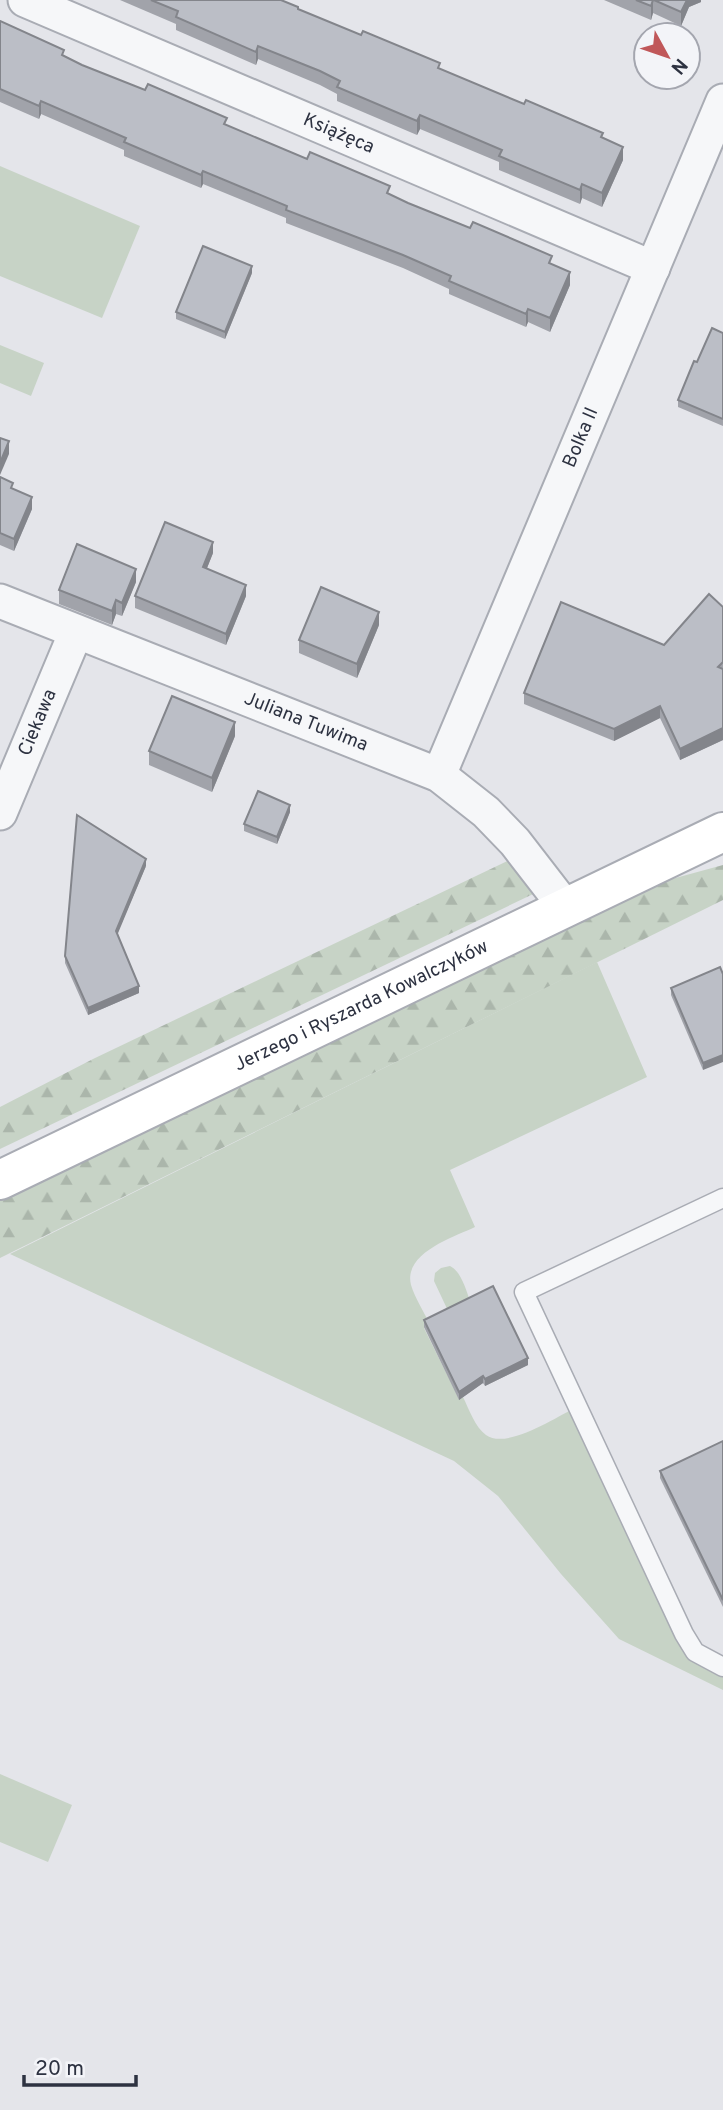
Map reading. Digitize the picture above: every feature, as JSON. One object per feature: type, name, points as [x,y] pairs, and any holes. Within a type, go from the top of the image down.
[{"type":"main road","name":"Jerzego i Ryszarda Kowalczyków","points":[[0,1180],[723,832]]},
{"type":"street","name":"Książęca","points":[[25,0],[653,268]]},
{"type":"street","name":"Bolka II","points":[[439,775],[723,101]]},
{"type":"street","name":"Juliana Tuwima","points":[[0,601],[439,775],[486,812],[515,842],[566,908]]},
{"type":"street","name":"Ciekawa","points":[[0,813],[76,632]]},
{"type":"lane","points":[[723,1198],[524,1292],[684,1634],[695,1652],[723,1667]]},
{"type":"green space","points":[[0,166],[140,226],[102,318],[0,276]]},
{"type":"green space","points":[[0,345],[44,363],[31,396],[0,383]]},
{"type":"green space","points":[[524,853],[550,886],[0,1149],[0,1107],[93,1059]]},
{"type":"green space","points":[[723,865],[723,900],[0,1258],[0,1180],[566,908]]},
{"type":"green space","points":[[597,962],[647,1077],[450,1170],[475,1227],[443,1241],[422,1255],[411,1274],[411,1285],[430,1325],[424,1328],[459,1399],[463,1397],[475,1423],[486,1435],[495,1439],[518,1435],[577,1407],[684,1634],[723,1667],[723,1690],[619,1639],[561,1574],[498,1496],[454,1461],[10,1254]]},
{"type":"green space","points":[[450,1266],[461,1277],[471,1303],[450,1315],[434,1281],[435,1273]]},
{"type":"green space","points":[[0,1774],[72,1805],[48,1862],[0,1842]]},
{"type":"building","points":[[151,0],[281,0],[361,35],[363,31],[440,63],[438,68],[524,104],[526,100],[603,133],[601,137],[623,147],[602,193],[582,184],[580,190],[499,156],[502,150],[420,115],[417,121],[337,87],[340,81],[320,71],[258,46],[256,52],[176,17],[178,11]]},
{"type":"building","points":[[636,0],[653,0],[651,6]]},
{"type":"building","points":[[654,0],[687,0],[681,12]]},
{"type":"building","points":[[0,21],[64,50],[62,55],[82,65],[145,90],[148,84],[227,118],[224,124],[307,159],[310,152],[390,186],[387,193],[408,203],[470,228],[473,222],[552,256],[549,263],[570,272],[550,318],[528,309],[526,314],[449,281],[451,276],[403,255],[286,210],[287,206],[203,171],[201,175],[124,142],[126,138],[41,101],[39,106],[0,89]]},
{"type":"building","points":[[203,246],[252,266],[225,332],[176,312]]},
{"type":"building","points":[[712,328],[723,333],[723,419],[678,400],[694,361],[697,362]]},
{"type":"building","points":[[0,438],[9,441],[0,463]]},
{"type":"building","points":[[0,477],[13,483],[11,488],[32,497],[14,539],[0,533]]},
{"type":"building","points":[[165,522],[213,542],[203,567],[246,585],[226,634],[135,596]]},
{"type":"building","points":[[77,544],[136,569],[122,603],[116,600],[112,611],[59,590]]},
{"type":"building","points":[[321,587],[379,612],[357,664],[299,640]]},
{"type":"building","points":[[709,594],[723,607],[723,662],[718,667],[723,669],[723,728],[680,749],[660,706],[614,729],[524,693],[561,602],[664,645]]},
{"type":"building","points":[[172,696],[235,722],[212,778],[149,751]]},
{"type":"building","points":[[258,791],[290,805],[277,837],[244,824]]},
{"type":"building","points":[[77,815],[146,859],[116,931],[139,986],[88,1008],[65,956]]},
{"type":"building","points":[[720,967],[723,974],[723,1055],[703,1063],[671,988]]},
{"type":"building","points":[[493,1286],[528,1358],[485,1379],[483,1376],[459,1392],[424,1320]]},
{"type":"building","points":[[723,1441],[723,1600],[660,1471]]}]
